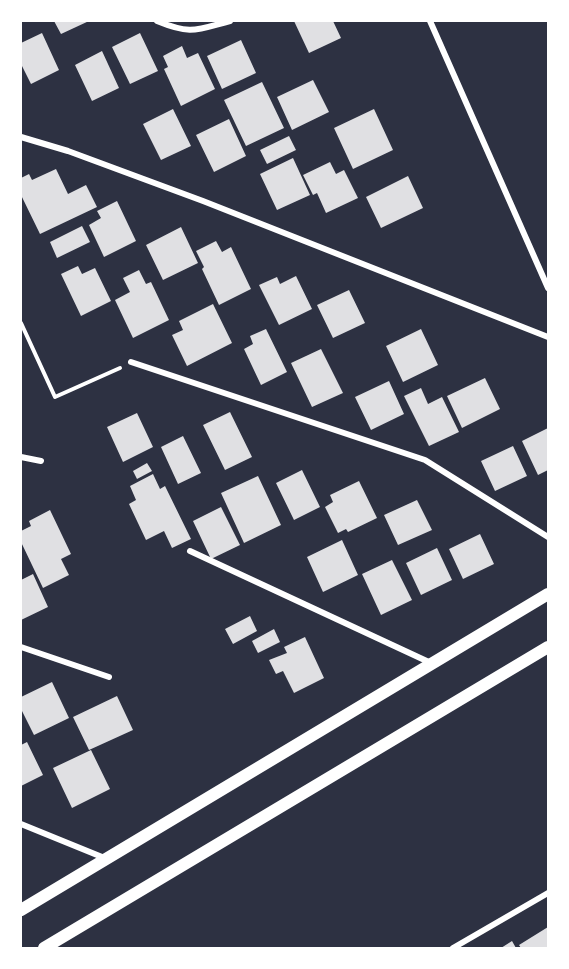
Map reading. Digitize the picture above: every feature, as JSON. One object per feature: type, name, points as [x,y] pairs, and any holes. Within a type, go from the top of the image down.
[{"type":"main road","points":[[21,910],[548,594]]},
{"type":"main road","points":[[44,948],[548,646]]},
{"type":"street","points":[[157,21],[192,31],[230,21]]},
{"type":"street","points":[[430,21],[548,288]]},
{"type":"street","points":[[21,137],[68,151],[203,201],[548,337]]},
{"type":"street","points":[[131,362],[425,460],[548,537]]},
{"type":"street","points":[[21,457],[41,461]]},
{"type":"street","points":[[190,552],[433,664]]},
{"type":"street","points":[[21,647],[109,677]]},
{"type":"street","points":[[21,824],[107,859]]},
{"type":"street","points":[[453,948],[548,893]]},
{"type":"path","points":[[21,323],[55,397],[131,362]]},
{"type":"building","points":[[54,21],[89,21],[61,34]]},
{"type":"building","points":[[294,21],[333,21],[341,38],[309,53]]},
{"type":"building","points":[[42,33],[59,70],[31,84],[21,64],[21,43]]},
{"type":"building","points":[[140,33],[158,71],[130,84],[112,47]]},
{"type":"building","points":[[241,40],[256,73],[222,89],[207,56]]},
{"type":"building","points":[[182,46],[187,58],[198,53],[215,89],[181,106],[164,69],[168,67],[163,56]]},
{"type":"building","points":[[102,51],[119,88],[92,101],[75,65]]},
{"type":"building","points":[[313,80],[329,112],[292,130],[277,97]]},
{"type":"building","points":[[262,82],[284,128],[246,146],[224,100]]},
{"type":"building","points":[[173,109],[191,146],[161,160],[143,124]]},
{"type":"building","points":[[374,109],[393,150],[353,169],[334,128]]},
{"type":"building","points":[[229,119],[246,156],[214,172],[196,135]]},
{"type":"building","points":[[289,136],[296,150],[267,164],[260,150]]},
{"type":"building","points":[[293,158],[310,195],[277,210],[260,174]]},
{"type":"building","points":[[330,162],[336,174],[344,170],[358,198],[326,213],[317,193],[313,195],[303,175]]},
{"type":"building","points":[[56,169],[68,194],[86,185],[97,207],[40,234],[21,195],[21,178],[29,174],[32,180]]},
{"type":"building","points":[[408,176],[423,208],[381,228],[366,197]]},
{"type":"building","points":[[117,201],[136,241],[104,257],[89,225],[101,218],[97,211]]},
{"type":"building","points":[[82,226],[90,242],[57,258],[50,242]]},
{"type":"building","points":[[181,227],[198,263],[163,280],[146,245]]},
{"type":"building","points":[[216,241],[222,252],[231,247],[251,289],[219,305],[196,251]]},
{"type":"building","points":[[78,266],[82,274],[95,268],[111,301],[81,316],[61,274]]},
{"type":"building","points":[[139,270],[146,284],[151,282],[169,320],[133,338],[115,300],[130,292],[123,278]]},
{"type":"building","points":[[296,276],[312,309],[279,325],[259,285],[277,277],[280,284]]},
{"type":"building","points":[[349,290],[365,323],[333,338],[317,305]]},
{"type":"building","points":[[213,304],[232,343],[187,366],[172,335],[183,330],[179,321]]},
{"type":"building","points":[[266,329],[287,372],[261,385],[244,349],[253,344],[250,336]]},
{"type":"building","points":[[421,329],[438,365],[403,382],[386,346]]},
{"type":"building","points":[[321,349],[343,393],[312,407],[291,363]]},
{"type":"building","points":[[485,378],[500,409],[462,428],[447,396]]},
{"type":"building","points":[[389,381],[404,414],[371,430],[355,397]]},
{"type":"building","points":[[421,388],[428,404],[442,397],[459,432],[429,446],[404,396]]},
{"type":"building","points":[[230,412],[252,457],[225,470],[203,425]]},
{"type":"building","points":[[137,413],[153,447],[123,462],[107,427]]},
{"type":"building","points":[[548,428],[548,470],[538,475],[522,441]]},
{"type":"building","points":[[183,436],[201,473],[178,484],[161,447]]},
{"type":"building","points":[[513,446],[527,476],[495,491],[481,461]]},
{"type":"building","points":[[147,463],[152,471],[137,479],[133,471]]},
{"type":"building","points":[[302,470],[320,507],[294,520],[276,483]]},
{"type":"building","points":[[153,474],[160,489],[165,486],[191,539],[172,548],[164,531],[146,540],[129,504],[136,500],[130,486]]},
{"type":"building","points":[[258,476],[281,525],[244,543],[221,493]]},
{"type":"building","points":[[359,481],[377,518],[348,532],[346,529],[338,533],[325,507],[333,502],[330,495]]},
{"type":"building","points":[[417,500],[432,530],[398,545],[384,515]]},
{"type":"building","points":[[221,507],[240,545],[211,559],[193,521]]},
{"type":"building","points":[[50,510],[71,554],[61,559],[69,575],[43,588],[21,542],[21,531],[31,526],[29,521]]},
{"type":"building","points":[[480,534],[494,564],[463,579],[449,549]]},
{"type":"building","points":[[342,540],[358,575],[323,592],[307,557]]},
{"type":"building","points":[[437,548],[452,580],[421,595],[406,563]]},
{"type":"building","points":[[392,560],[412,600],[381,615],[362,574]]},
{"type":"building","points":[[33,574],[48,607],[21,620],[21,580]]},
{"type":"building","points":[[250,616],[257,631],[233,644],[225,629]]},
{"type":"building","points":[[274,629],[280,642],[258,653],[252,641]]},
{"type":"building","points":[[305,637],[324,678],[294,693],[283,671],[276,674],[269,660],[287,653],[284,647]]},
{"type":"building","points":[[52,682],[69,718],[34,735],[21,709],[21,697]]},
{"type":"building","points":[[117,696],[133,730],[89,750],[73,717]]},
{"type":"building","points":[[27,742],[43,775],[21,786],[21,745]]},
{"type":"building","points":[[91,750],[110,789],[72,808],[53,768]]},
{"type":"building","points":[[548,927],[548,948],[521,948],[519,945]]},
{"type":"building","points":[[512,941],[516,948],[501,948]]}]
